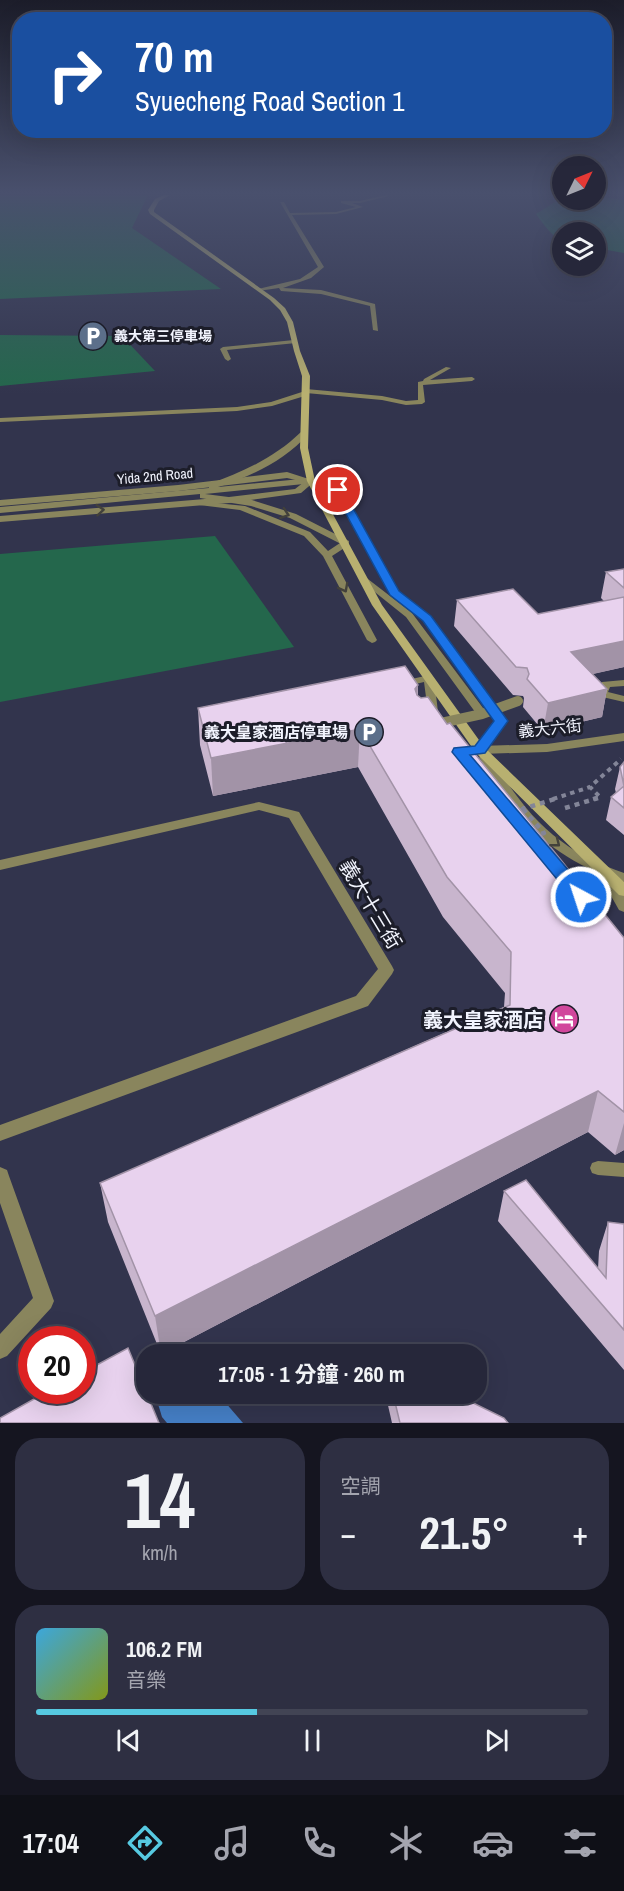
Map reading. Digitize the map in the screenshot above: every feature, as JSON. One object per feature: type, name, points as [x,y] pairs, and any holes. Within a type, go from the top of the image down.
[{"type":"main road","points":[[220,261],[283,309],[290,322],[294,342],[306,376],[304,448],[311,481],[377,605],[429,678],[475,750],[624,891]]},
{"type":"street","points":[[0,420],[237,410],[272,404],[306,392]]},
{"type":"street","points":[[187,493],[222,483],[256,468],[288,451],[304,434]]},
{"type":"street","name":"Yida 2nd Road","points":[[0,503],[287,475],[311,481]]},
{"type":"street","name":"Yida 2nd Road","points":[[0,510],[311,481]]},
{"type":"street","name":"Yida 2nd Road","points":[[0,519],[229,500],[298,491],[311,481]]},
{"type":"street","points":[[187,493],[252,503],[293,516],[346,543]]},
{"type":"street","name":"義大六街","points":[[475,750],[548,748],[624,737]]},
{"type":"street","name":"義大十三街","points":[[0,865],[259,806],[294,815],[386,970],[362,1001],[0,1133]]},
{"type":"street","points":[[0,1176],[44,1301],[0,1349]]},
{"type":"lane","points":[[260,290],[285,285],[317,272],[321,267],[318,261]]},
{"type":"lane","points":[[260,290],[321,292],[374,305],[376,330]]},
{"type":"lane","points":[[228,359],[223,349],[294,342]]},
{"type":"lane","points":[[420,383],[448,368]]},
{"type":"lane","points":[[420,383],[472,379]]},
{"type":"lane","points":[[306,392],[422,402],[420,383]]},
{"type":"lane","points":[[311,481],[338,490],[394,593],[427,618],[501,721],[475,750]]},
{"type":"lane","name":"Yida 2nd Road","points":[[195,502],[242,508],[307,534],[327,555],[372,640]]},
{"type":"lane","points":[[327,555],[346,543]]},
{"type":"lane","points":[[364,579],[410,615],[482,714]]},
{"type":"lane","points":[[396,685],[429,678],[433,712],[446,732]]},
{"type":"lane","points":[[624,683],[606,684],[602,694],[619,700],[624,699]]},
{"type":"lane","points":[[420,728],[482,714],[518,700]]},
{"type":"lane","points":[[493,792],[540,849]]},
{"type":"lane","points":[[602,869],[624,878]]},
{"type":"lane","points":[[602,869],[624,907]]},
{"type":"lane","points":[[598,1167],[624,1170]]},
{"type":"path","points":[[523,809],[590,787],[621,759]]},
{"type":"path","points":[[565,808],[600,797],[590,787]]},
{"type":"path","points":[[507,809],[520,805],[544,833],[535,836]]},
{"type":"green space","points":[[0,261],[181,261],[221,289],[0,299]]},
{"type":"green space","points":[[0,335],[122,336],[155,371],[0,386]]},
{"type":"green space","points":[[215,536],[294,647],[0,702],[0,554]]},
{"type":"water","points":[[158,1404],[227,1404],[243,1423],[167,1423],[162,1417]]},
{"type":"building","points":[[624,569],[624,588],[606,572]]},
{"type":"building","points":[[513,589],[538,614],[624,597],[624,641],[571,652],[607,689],[548,703],[527,679],[529,674],[527,668],[516,667],[457,600]]},
{"type":"building","name":"義大皇家酒店","points":[[405,666],[418,685],[415,689],[417,695],[421,698],[428,697],[447,724],[450,723],[624,938],[624,1112],[598,1091],[155,1316],[100,1183],[510,1005],[511,952],[447,877],[360,729],[211,758],[198,708]]},
{"type":"building","points":[[624,762],[624,786],[620,767]]},
{"type":"building","points":[[624,786],[624,808],[611,797]]},
{"type":"building","points":[[526,1180],[606,1278],[608,1222],[624,1224],[624,1330],[504,1191]]},
{"type":"building","points":[[128,1348],[136,1367],[136,1404],[151,1404],[159,1423],[0,1423],[0,1418],[25,1404],[96,1404],[96,1365]]},
{"type":"building","points":[[395,1404],[475,1404],[504,1418],[508,1423],[400,1423]]},
{"type":"place","name":"義大第三停車場","points":[[93,336]]},
{"type":"place","name":"義大皇家酒店停車場","points":[[369,732]]},
{"type":"place","name":"義大皇家酒店","points":[[564,1019]]},
{"type":"route","points":[[338,490],[394,593],[427,618],[501,721],[480,750],[459,752],[581,897]]}]
